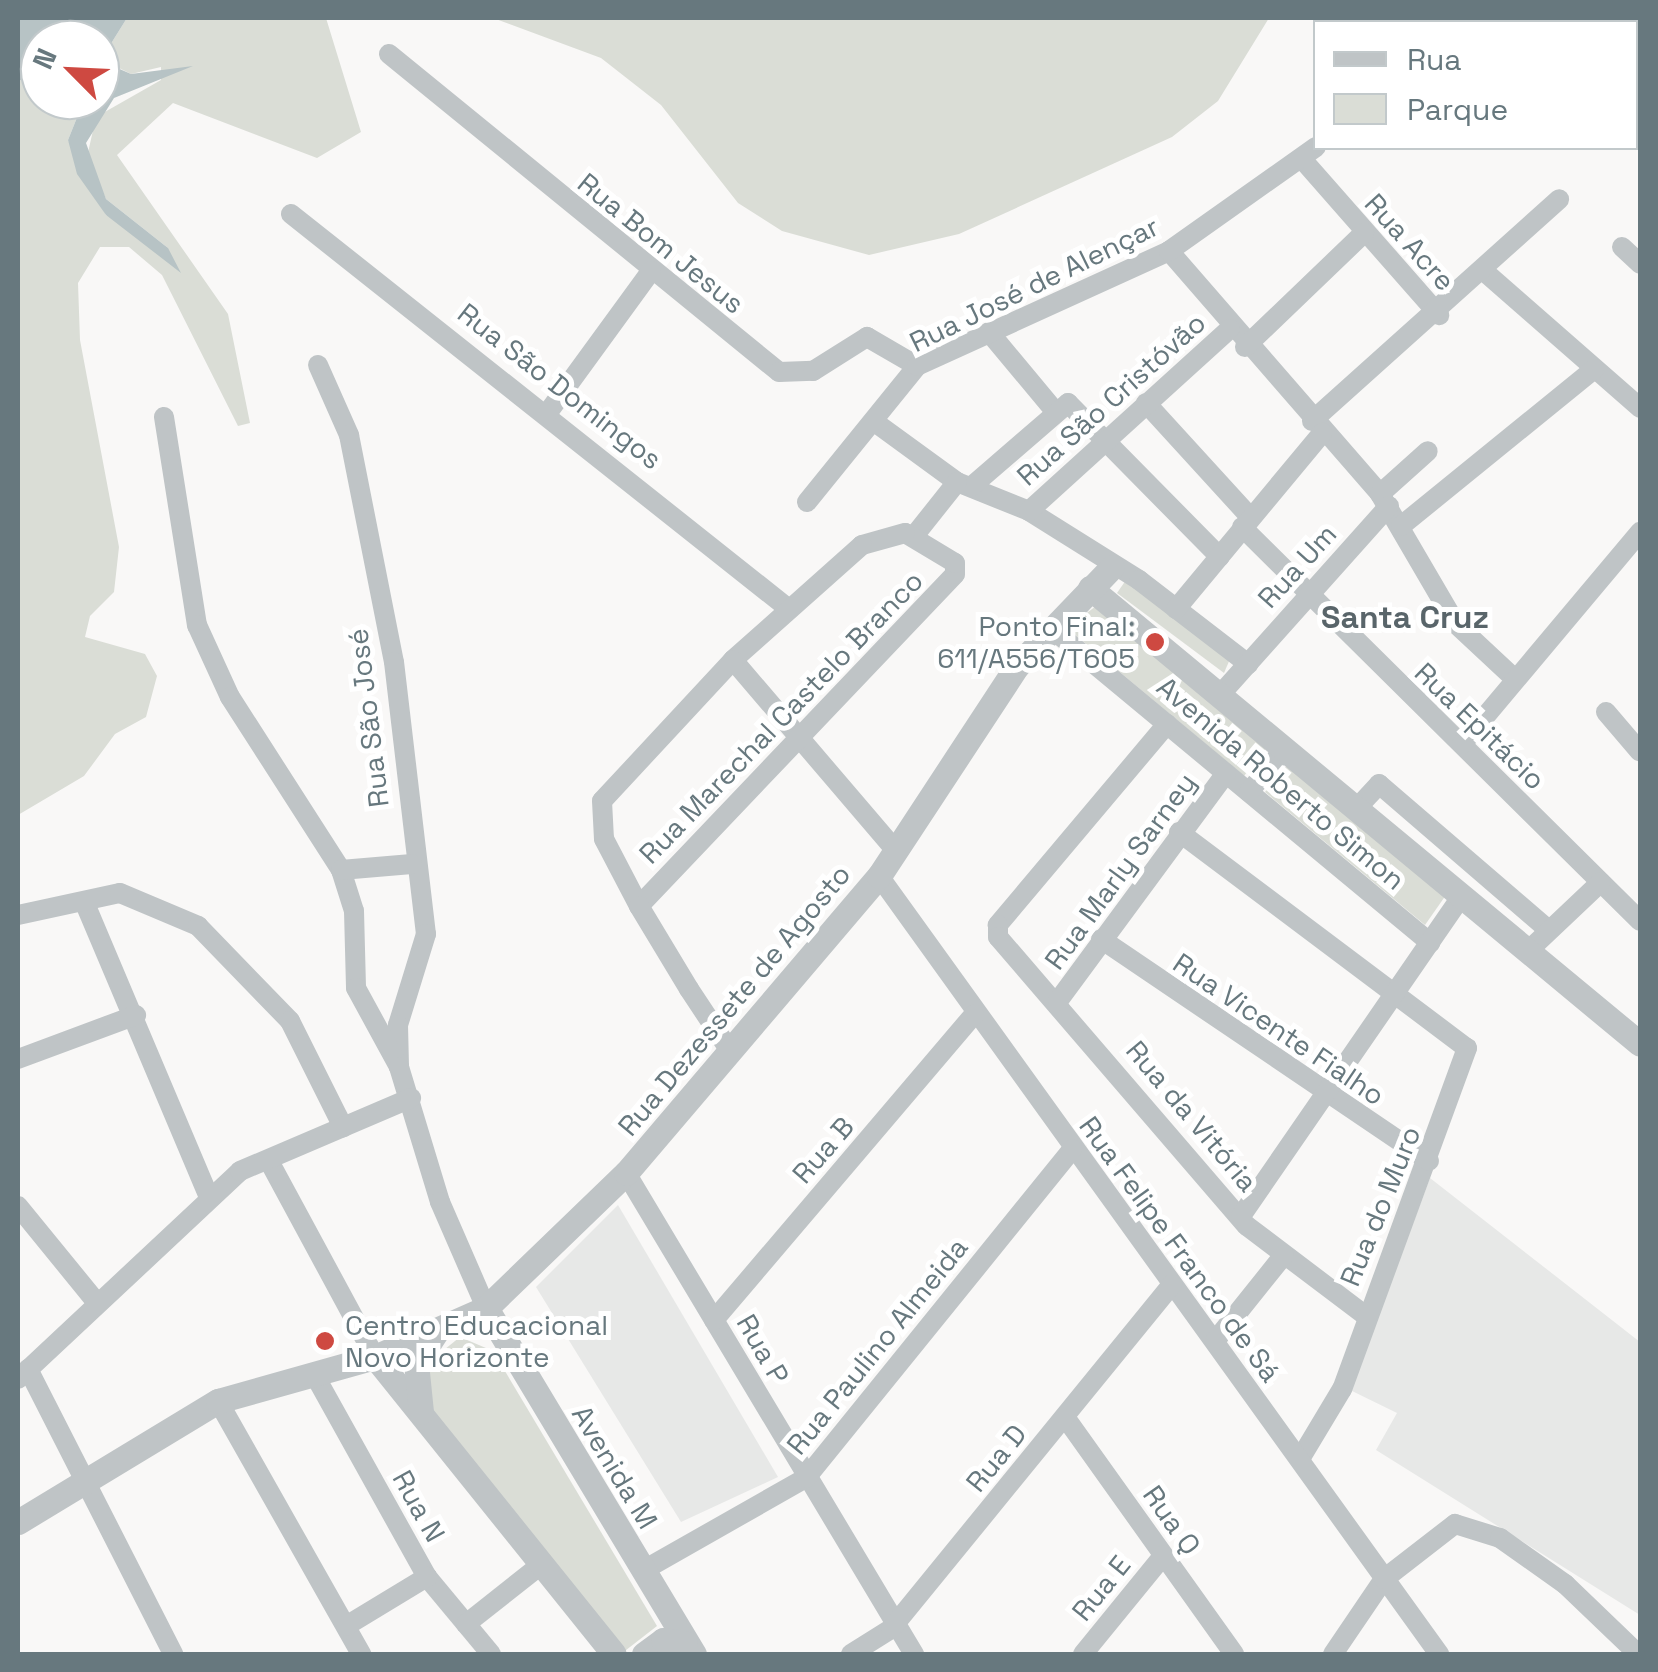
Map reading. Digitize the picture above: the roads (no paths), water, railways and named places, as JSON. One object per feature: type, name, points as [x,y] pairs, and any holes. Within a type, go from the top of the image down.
[{"type":"street","name":"Rua Bom Jesus","points":[[389,54],[779,372],[813,371],[867,337],[917,366]]},
{"type":"street","name":"Rua Acre","points":[[1309,153],[1364,233],[1438,315]]},
{"type":"street","name":"Rua José de Alençar","points":[[807,502],[876,423],[917,366],[1169,251],[1309,153]]},
{"type":"street","points":[[1176,608],[1220,557],[1317,427],[1492,267],[1559,199]]},
{"type":"street","name":"Rua São Domingos","points":[[291,214],[549,412],[789,609]]},
{"type":"street","name":"Rua São Cristóvão","points":[[1245,347],[1364,233]]},
{"type":"street","points":[[1622,247],[1640,264]]},
{"type":"street","points":[[1169,251],[1245,347],[1384,500],[1456,624],[1515,679]]},
{"type":"street","points":[[1492,267],[1594,369],[1640,408]]},
{"type":"street","points":[[549,412],[651,271]]},
{"type":"street","name":"Rua São Cristóvão","points":[[1029,511],[1230,328]]},
{"type":"street","points":[[989,332],[1054,410]]},
{"type":"street","name":"Rua São José","points":[[318,366],[348,436],[394,662],[412,864],[427,950],[398,1025],[399,1068]]},
{"type":"street","points":[[1401,526],[1594,369]]},
{"type":"street","name":"Rua Epitácio","points":[[1146,403],[1246,522],[1640,921]]},
{"type":"street","points":[[730,1051],[639,906],[604,839],[602,802],[733,660],[862,545],[894,532],[914,536],[964,484],[1054,410],[1071,404],[1220,557]]},
{"type":"street","points":[[164,417],[210,657],[341,870],[354,912],[356,988],[399,1068],[440,1202],[486,1308]]},
{"type":"street","points":[[876,423],[964,484],[1029,511],[1176,608],[1248,664]]},
{"type":"street","name":"Rua Um","points":[[1219,696],[1428,451]]},
{"type":"street","points":[[1462,744],[1640,532]]},
{"type":"street","name":"Rua Marechal Castelo Branco","points":[[639,906],[796,736],[955,574],[955,563],[914,536]]},
{"type":"street","name":"Rua Dezessete de Agosto","points":[[18,1522],[84,1478],[218,1401],[374,1358],[486,1308],[626,1173],[879,876],[892,846],[1051,628],[1112,567]]},
{"type":"street","points":[[1090,588],[1640,1044]]},
{"type":"street","name":"Avenida Roberto Simon","points":[[1051,628],[1430,943]]},
{"type":"street","points":[[733,660],[892,846]]},
{"type":"street","points":[[1606,712],[1640,752]]},
{"type":"street","name":"Rua da Vitória","points":[[1167,724],[996,930],[1241,1216],[1284,1256],[1366,1316]]},
{"type":"street","points":[[1249,792],[1284,749]]},
{"type":"street","name":"Rua Marly Sarney","points":[[1058,1001],[1179,832],[1226,774]]},
{"type":"street","points":[[1356,809],[1379,784],[1550,930]]},
{"type":"street","points":[[1179,832],[1398,996]]},
{"type":"street","points":[[1428,869],[1450,845]]},
{"type":"street","points":[[341,870],[412,864]]},
{"type":"street","name":"Rua Felipe Franco de Sá","points":[[879,876],[974,1016],[1215,1341],[1439,1654]]},
{"type":"street","points":[[1528,951],[1601,882]]},
{"type":"street","points":[[18,915],[86,906],[120,893],[228,950],[290,1021],[343,1127]]},
{"type":"street","points":[[1241,1216],[1398,996],[1462,896]]},
{"type":"street","points":[[86,906],[136,1014],[186,1162],[208,1195]]},
{"type":"street","name":"Rua Vicente Fialho","points":[[1101,939],[1326,1098],[1429,1161]]},
{"type":"street","name":"Rua do Muro","points":[[1300,1459],[1342,1389],[1366,1316],[1429,1161],[1467,1048],[1398,996]]},
{"type":"street","points":[[18,1060],[136,1014]]},
{"type":"street","name":"Rua B","points":[[714,1320],[974,1016]]},
{"type":"street","points":[[173,1654],[84,1478],[23,1374],[208,1195],[269,1161],[411,1098]]},
{"type":"street","name":"Rua Paulino Almeida","points":[[642,1571],[806,1478],[1072,1149]]},
{"type":"street","points":[[269,1161],[374,1358],[614,1654]]},
{"type":"street","name":"Rua P","points":[[626,1173],[891,1629],[914,1654]]},
{"type":"street","points":[[21,1220],[97,1303]]},
{"type":"street","points":[[1215,1341],[1284,1256]]},
{"type":"street","name":"Rua D","points":[[851,1654],[891,1629],[1172,1284]]},
{"type":"street","name":"Avenida M","points":[[486,1308],[690,1649]]},
{"type":"street","points":[[423,1417],[416,1363],[444,1327],[478,1326],[511,1349]]},
{"type":"street","name":"Rua N","points":[[314,1374],[427,1577],[492,1654]]},
{"type":"street","points":[[218,1401],[361,1654]]},
{"type":"street","name":"Rua Q","points":[[1065,1416],[1234,1654]]},
{"type":"street","points":[[1333,1654],[1384,1580],[1442,1530],[1471,1524],[1565,1584],[1638,1654]]},
{"type":"street","name":"Rua E","points":[[1082,1654],[1162,1556]]},
{"type":"street","points":[[466,1624],[542,1564]]},
{"type":"street","points":[[346,1626],[427,1577]]},
{"type":"street","points":[[644,1654],[663,1640],[690,1649]]},
{"type":"place","name":"Ponto Final: 611/A556/T605","points":[[1155,642]]},
{"type":"place","name":"Centro Educacional Novo Horizonte","points":[[325,1341]]},
{"type":"district","name":"Santa Cruz","points":[[1405,617]]}]
